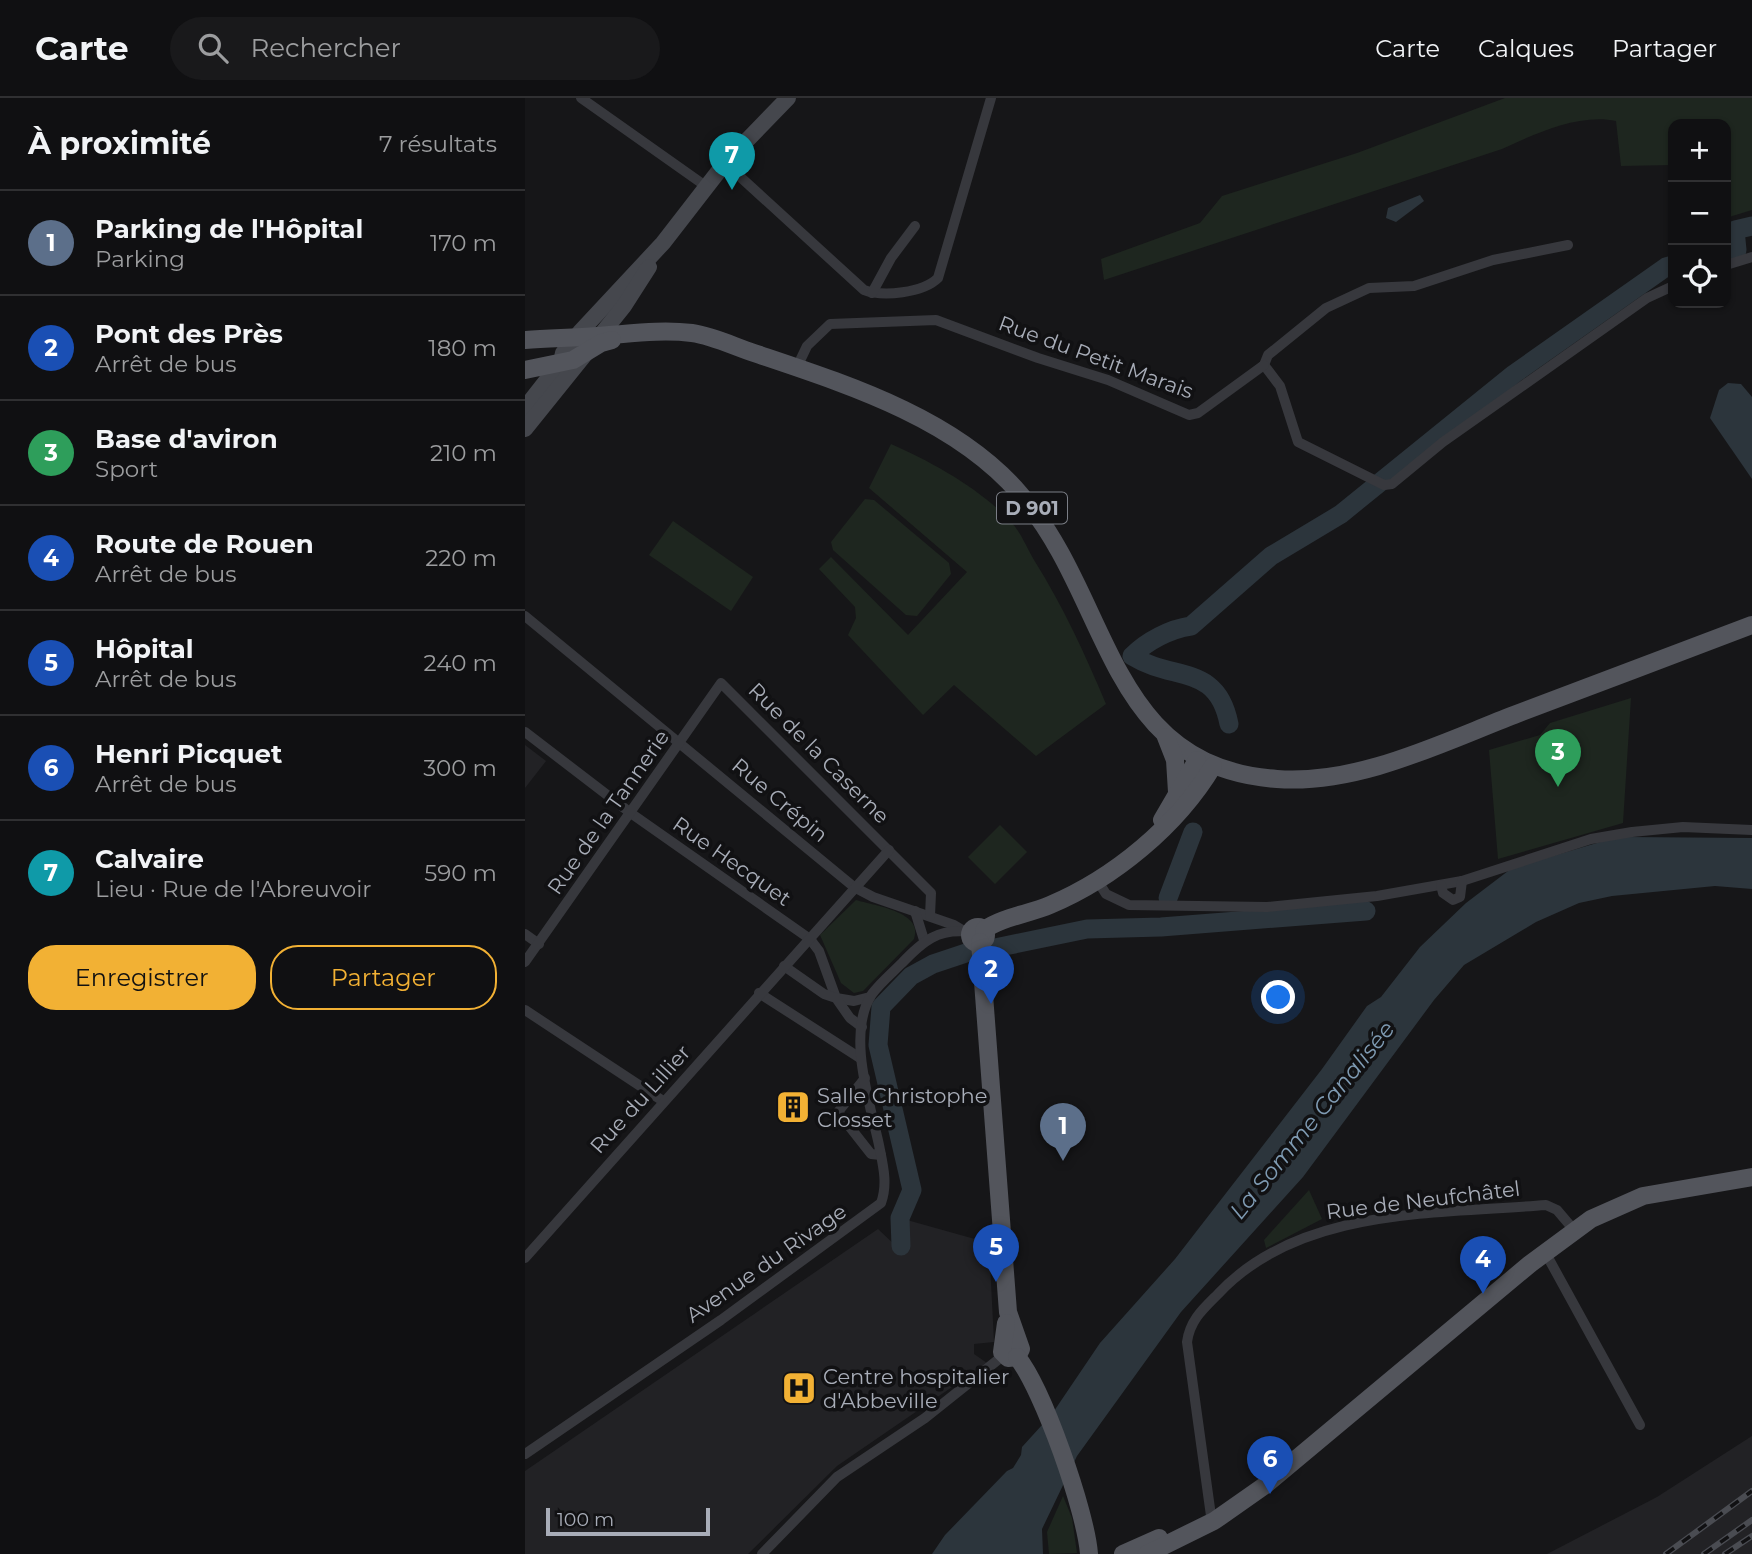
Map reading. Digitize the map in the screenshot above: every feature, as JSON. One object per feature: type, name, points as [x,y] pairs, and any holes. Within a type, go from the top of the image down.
[{"type":"main road","points":[[529,339],[592,318],[663,243],[725,163],[788,98]]},
{"type":"main road","points":[[525,429],[588,340],[617,316],[663,243]]},
{"type":"main road","points":[[617,316],[628,333]]},
{"type":"main road","points":[[588,340],[592,318]]},
{"type":"main road","points":[[588,340],[628,333],[689,333],[751,353]]},
{"type":"main road","name":"D 901","points":[[529,339],[658,340],[751,353],[797,367],[944,432],[991,465],[1019,492],[1064,558],[1130,693],[1148,719],[1166,737],[1205,763],[1241,775],[1280,779],[1352,771],[1444,742],[1752,625]]},
{"type":"main road","name":"D 901","points":[[525,370],[573,360],[588,340]]},
{"type":"main road","points":[[525,408],[561,362]]},
{"type":"main road","points":[[1166,737],[1175,760],[1177,792]]},
{"type":"main road","points":[[1155,833],[1177,792],[1205,763]]},
{"type":"main road","points":[[1089,1554],[1087,1530],[1076,1495],[1025,1368],[1010,1349],[975,934],[1051,905],[1097,880],[1135,853],[1187,804],[1205,763]]},
{"type":"main road","points":[[1147,1554],[1235,1507],[1545,1252],[1604,1211],[1643,1196],[1752,1177]]},
{"type":"main road","points":[[1123,1554],[1210,1519]]},
{"type":"main road","points":[[1087,1530],[1106,1554]]},
{"type":"street","points":[[581,98],[707,187]]},
{"type":"street","points":[[725,163],[864,290],[873,293],[907,290],[932,284],[938,278],[991,98]]},
{"type":"street","points":[[873,293],[891,258],[915,226]]},
{"type":"street","points":[[1568,246],[1493,260],[1414,286],[1369,288],[1326,309],[1268,355],[1264,365],[1280,386],[1298,442],[1384,485],[1392,484],[1443,442],[1647,298],[1668,288]]},
{"type":"street","points":[[1731,263],[1752,257]]},
{"type":"street","name":"Rue du Petit Marais","points":[[797,367],[807,346],[830,324],[936,320],[1038,358],[1108,380],[1189,415],[1198,413],[1264,365]]},
{"type":"street","name":"Rue Crépin","points":[[525,616],[854,887],[873,897],[975,934]]},
{"type":"street","name":"Rue de la Tannerie","points":[[525,962],[632,814],[721,683]]},
{"type":"street","name":"Rue de la Caserne","points":[[721,683],[931,893],[930,916]]},
{"type":"street","name":"Rue Hecquet","points":[[525,732],[632,814],[810,939]]},
{"type":"street","points":[[1097,880],[1106,894],[1129,905],[1267,907],[1377,896],[1462,881],[1591,839],[1632,832],[1683,827],[1752,830]]},
{"type":"street","name":"Rue du Lillier","points":[[525,1258],[759,993],[890,850]]},
{"type":"street","points":[[1441,885],[1443,893],[1453,900],[1460,897],[1462,881]]},
{"type":"street","points":[[915,911],[924,940]]},
{"type":"street","points":[[784,966],[824,994],[855,1001],[870,998],[924,940],[945,931],[975,934]]},
{"type":"street","points":[[525,934],[539,943]]},
{"type":"street","points":[[810,939],[819,951],[836,998],[850,1018],[862,1027]]},
{"type":"street","points":[[759,993],[860,1058]]},
{"type":"street","name":"Avenue du Rivage","points":[[525,1454],[881,1203],[885,1189],[881,1155],[860,1058],[862,1027],[870,998]]},
{"type":"street","points":[[525,1010],[663,1101]]},
{"type":"street","points":[[865,1079],[838,1112],[871,1154],[881,1155]]},
{"type":"street","name":"Rue de Neufchâtel","points":[[1210,1519],[1187,1342],[1194,1318],[1248,1266],[1323,1231],[1397,1219],[1546,1205],[1556,1210],[1574,1230]]},
{"type":"street","points":[[1545,1252],[1640,1425]]},
{"type":"street","points":[[762,1554],[837,1477],[925,1418],[1010,1349]]},
{"type":"shaded area","points":[[1505,98],[1752,98],[1752,210],[1731,216],[1731,119],[1668,119],[1668,165],[1621,166],[1616,121],[1587,120],[1558,126],[1502,149],[1104,280],[1101,259],[1200,223],[1222,196],[1357,153]]},
{"type":"shaded area","points":[[891,444],[955,478],[986,499],[1012,523],[1055,595],[1082,649],[1106,704],[1036,756],[954,685],[923,715],[848,635],[856,618],[855,607],[819,569],[831,557],[908,635],[967,572],[869,488]]},
{"type":"shaded area","points":[[865,499],[874,500],[949,563],[951,574],[917,616],[906,615],[833,550],[831,542]]},
{"type":"shaded area","points":[[673,521],[753,577],[731,611],[649,555]]},
{"type":"shaded area","points":[[1631,698],[1623,823],[1498,859],[1489,750],[1540,735],[1550,723]]},
{"type":"shaded area","points":[[525,745],[546,761],[525,788]]},
{"type":"shaded area","points":[[1000,825],[1027,852],[995,884],[968,857]]},
{"type":"shaded area","points":[[856,900],[905,916],[912,922],[915,930],[914,939],[863,991],[854,993],[841,983],[820,935]]},
{"type":"shaded area","points":[[1309,1190],[1322,1219],[1266,1248],[1264,1240]]},
{"type":"shaded area","name":"Centre hospitalier d'Abbeville","points":[[907,1220],[989,1243],[994,1342],[974,1344],[974,1354],[987,1363],[837,1466],[748,1554],[525,1554],[525,1471],[878,1229],[898,1248],[904,1247]]},
{"type":"shaded area","points":[[1752,1436],[1752,1554],[1547,1554],[1657,1497]]},
{"type":"shaded area","points":[[1063,1496],[1072,1518],[1077,1553],[1049,1554],[1047,1532]]},
{"type":"water","points":[[1420,195],[1424,201],[1396,222],[1386,218],[1388,208]]},
{"type":"water","points":[[1728,383],[1741,384],[1752,397],[1752,479],[1710,418],[1719,390]]},
{"type":"water","name":"La Somme Canalisée","points":[[1626,837],[1752,838],[1752,889],[1715,886],[1612,896],[1579,903],[1536,922],[1464,965],[1434,1000],[1303,1177],[1181,1312],[1077,1456],[1042,1529],[1043,1554],[932,1554],[945,1535],[1013,1468],[1021,1455],[1022,1447],[1052,1414],[1100,1343],[1175,1259],[1322,1069],[1367,1006],[1381,997],[1420,947],[1466,903],[1512,868]]},
{"type":"waterway","points":[[1731,252],[1737,250],[1735,230],[1752,226]]},
{"type":"waterway","points":[[1229,724],[1215,691],[1204,683],[1132,656],[1159,636],[1191,626],[1271,556],[1341,514],[1514,374],[1668,266]]},
{"type":"waterway","points":[[1168,898],[1193,832]]},
{"type":"waterway","points":[[995,948],[1087,929],[1161,927],[1366,911]]},
{"type":"waterway","points":[[901,1246],[900,1218],[912,1190],[878,1045],[881,1007],[911,976],[933,964],[966,953]]},
{"type":"railway","points":[[1666,1554],[1752,1491]]},
{"type":"railway","points":[[1704,1554],[1752,1520]]},
{"type":"railway","points":[[1725,1554],[1752,1536]]},
{"type":"place","name":"Calvaire","points":[[732,190]]},
{"type":"place","name":"Base d'aviron","points":[[1558,787]]},
{"type":"place","name":"Pont des Près","points":[[991,1004]]},
{"type":"place","name":"Salle Christophe Closset","points":[[793,1107]]},
{"type":"place","name":"Parking de l'Hôpital","points":[[1063,1161]]},
{"type":"place","name":"Hôpital","points":[[996,1282]]},
{"type":"place","name":"Route de Rouen","points":[[1483,1294]]},
{"type":"place","name":"Centre hospitalier d'Abbeville","points":[[799,1388]]},
{"type":"place","name":"Henri Picquet","points":[[1270,1494]]}]
